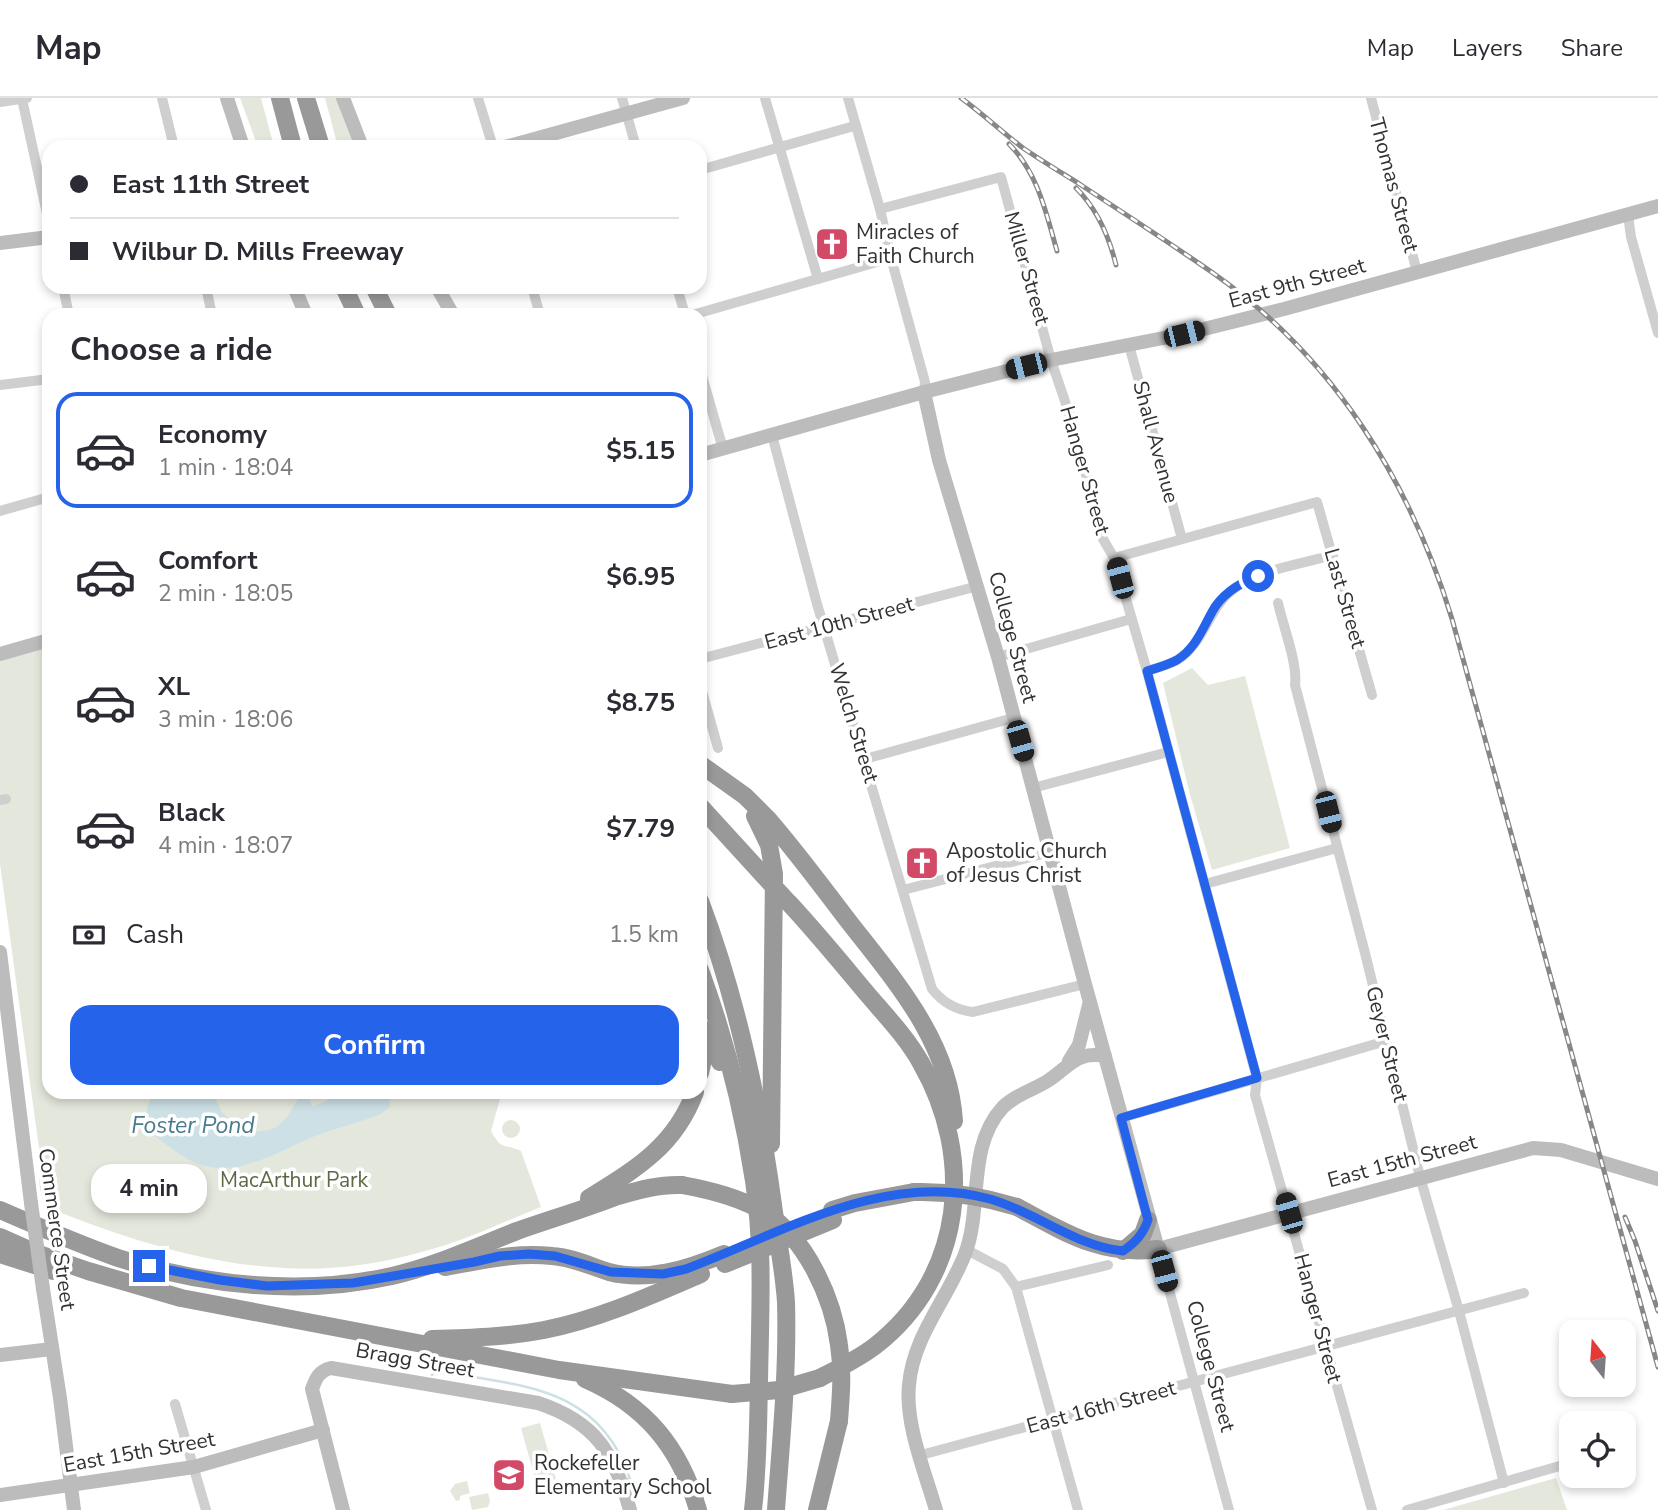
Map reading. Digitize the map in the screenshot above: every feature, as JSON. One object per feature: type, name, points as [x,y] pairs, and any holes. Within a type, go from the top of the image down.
[{"type":"highway","points":[[280,98],[291,140]]},
{"type":"highway","points":[[306,98],[319,140]]},
{"type":"highway","points":[[707,770],[745,796],[775,826],[920,1016],[938,1050],[949,1087],[954,1121],[950,1135]]},
{"type":"highway","points":[[707,771],[726,786],[758,820],[772,858],[774,906],[762,1186],[759,1425],[753,1510]]},
{"type":"highway","points":[[0,1254],[69,1276],[135,1286],[559,1370],[732,1394],[779,1390],[820,1378],[868,1351],[897,1326],[916,1304],[937,1266],[948,1237],[955,1200],[950,1135],[946,1119],[931,1082],[911,1046],[789,903],[707,814]]},
{"type":"highway","points":[[707,921],[742,1038],[762,1186]]},
{"type":"highway","points":[[707,988],[718,1017],[762,1186],[786,1300],[786,1371],[776,1510]]},
{"type":"highway","points":[[707,1037],[712,1042],[726,1075],[762,1186]]},
{"type":"highway","points":[[535,1224],[587,1199],[649,1159],[674,1134],[692,1099]]},
{"type":"highway","points":[[394,1275],[422,1268],[535,1224],[636,1191],[668,1184],[706,1189],[764,1212],[782,1226],[801,1249],[827,1300],[839,1344],[842,1376],[839,1421],[817,1510]]},
{"type":"highway","points":[[400,1339],[481,1338],[543,1330],[617,1309],[855,1203],[914,1192],[959,1193],[1017,1207],[1089,1243],[1123,1251],[1158,1249]]},
{"type":"highway","points":[[0,1203],[25,1221]]},
{"type":"highway","points":[[0,1209],[118,1258],[220,1280],[267,1286],[322,1286],[500,1256],[529,1254],[555,1256],[611,1272],[663,1274],[725,1259]]},
{"type":"highway","points":[[1123,1251],[1143,1234],[1148,1220]]},
{"type":"highway","points":[[0,1237],[36,1253],[135,1286]]},
{"type":"highway","points":[[559,1370],[614,1392],[644,1416],[661,1434],[676,1457],[691,1485],[698,1510]]},
{"type":"main road","points":[[227,98],[241,140]]},
{"type":"main road","points":[[343,98],[359,140]]},
{"type":"main road","points":[[530,140],[683,98]]},
{"type":"main road","name":"East 9th Street","points":[[707,453],[924,391],[1051,360],[1277,311],[1658,206]]},
{"type":"main road","points":[[0,243],[42,238]]},
{"type":"main road","name":"College Street","points":[[924,391],[940,460],[998,657],[1158,1249]]},
{"type":"main road","points":[[0,654],[42,642]]},
{"type":"main road","name":"Commerce Street","points":[[0,952],[31,1203],[74,1510]]},
{"type":"main road","points":[[1064,1068],[1079,1045],[1090,1003]]},
{"type":"main road","points":[[1079,1045],[1100,1041]]},
{"type":"main road","points":[[936,1510],[908,1394],[912,1365],[923,1333],[949,1289],[967,1250],[974,1218],[981,1152],[988,1129],[1008,1104],[1084,1055],[1105,1056]]},
{"type":"main road","name":"East 15th Street","points":[[1158,1249],[1516,1151],[1541,1147],[1561,1150],[1658,1179]]},
{"type":"main road","points":[[0,1355],[52,1349]]},
{"type":"main road","name":"Bragg Street","points":[[343,1510],[312,1389],[318,1375],[331,1368],[538,1403],[575,1419],[596,1435],[616,1466],[630,1510]]},
{"type":"main road","name":"East 15th Street","points":[[0,1494],[194,1467],[323,1430]]},
{"type":"street","points":[[0,102],[24,98],[42,188]]},
{"type":"street","points":[[162,98],[172,140]]},
{"type":"street","points":[[478,98],[491,140]]},
{"type":"street","points":[[622,98],[634,140]]},
{"type":"street","points":[[765,98],[818,279]]},
{"type":"street","name":"College Street","points":[[848,98],[880,209],[925,383],[924,391]]},
{"type":"street","name":"Thomas Street","points":[[1371,98],[1417,272]]},
{"type":"street","points":[[707,168],[854,126]]},
{"type":"street","name":"Miller Street","points":[[880,209],[1001,177],[1051,360]]},
{"type":"street","points":[[1628,215],[1631,237],[1658,333]]},
{"type":"street","points":[[707,311],[891,258]]},
{"type":"street","name":"Shall Avenue","points":[[1129,345],[1182,539]]},
{"type":"street","name":"Hanger Street","points":[[1051,360],[1072,422],[1103,539],[1114,558],[1147,671],[1257,1078],[1255,1096],[1372,1510]]},
{"type":"street","points":[[0,385],[42,380]]},
{"type":"street","points":[[707,393],[723,449]]},
{"type":"street","name":"Welch Street","points":[[772,435],[824,626],[929,982],[935,993],[948,1004],[964,1011],[978,1012],[1085,985]]},
{"type":"street","points":[[0,511],[42,499]]},
{"type":"street","name":"Last Street","points":[[1182,539],[1317,502],[1372,695]]},
{"type":"street","points":[[1114,558],[1182,539]]},
{"type":"street","points":[[1147,671],[1179,659],[1201,634],[1216,606],[1234,589],[1258,576],[1333,555]]},
{"type":"street","name":"East 10th Street","points":[[707,657],[978,586]]},
{"type":"street","name":"Geyer Street","points":[[1278,603],[1297,671],[1295,685],[1366,953],[1420,1177],[1459,1311],[1504,1483]]},
{"type":"street","points":[[998,657],[1131,619]]},
{"type":"street","points":[[707,709],[718,748]]},
{"type":"street","points":[[865,759],[1013,718]]},
{"type":"street","points":[[1034,788],[1168,752]]},
{"type":"street","points":[[1205,884],[1337,848]]},
{"type":"street","points":[[903,890],[1050,852]]},
{"type":"street","points":[[1121,1118],[1386,1041]]},
{"type":"street","name":"College Street","points":[[1158,1249],[1229,1510]]},
{"type":"street","points":[[967,1250],[1003,1269],[1016,1287],[1078,1510]]},
{"type":"street","points":[[1016,1287],[1108,1265]]},
{"type":"street","name":"East 16th Street","points":[[921,1455],[1524,1293]]},
{"type":"street","points":[[175,1404],[206,1510]]},
{"type":"street","points":[[1407,1510],[1559,1466]]},
{"type":"green space","points":[[240,98],[261,98],[272,140],[255,140]]},
{"type":"green space","points":[[325,98],[336,98],[351,140],[336,140]]},
{"type":"green space","name":"MacArthur Park","points":[[42,649],[42,1099],[500,1099],[491,1131],[501,1144],[521,1151],[541,1207],[423,1252],[368,1264],[320,1268],[280,1268],[201,1257],[124,1235],[49,1208],[39,1185],[42,1170],[0,864],[0,660]]},
{"type":"green space","points":[[1192,668],[1208,685],[1245,676],[1290,848],[1212,870],[1189,791],[1163,683]]},
{"type":"green space","points":[[511,1120],[519,1125],[520,1129],[515,1137],[511,1138],[503,1133],[502,1129],[507,1121]]},
{"type":"green space","points":[[540,1423],[556,1479],[537,1485],[521,1428]]},
{"type":"green space","points":[[1556,1478],[1567,1510],[1443,1510]]},
{"type":"green space","points":[[467,1481],[470,1493],[460,1496],[460,1500],[456,1501],[450,1491],[455,1484]]},
{"type":"green space","points":[[488,1493],[488,1507],[472,1510],[469,1497]]},
{"type":"water","name":"Foster Pond","points":[[150,1099],[216,1099],[221,1111],[239,1131],[263,1131],[281,1123],[298,1099],[309,1099],[313,1107],[330,1099],[389,1099],[390,1107],[381,1114],[319,1135],[262,1160],[231,1168],[213,1168],[184,1157],[157,1137],[146,1120]]},
{"type":"waterway","points":[[432,1375],[436,1371],[525,1387],[552,1395],[577,1407],[598,1424],[616,1448],[628,1479]]},
{"type":"waterway","points":[[566,1493],[606,1482],[613,1483]]},
{"type":"railway","points":[[961,98],[1023,148],[1213,273],[1256,306],[1295,343],[1330,383],[1362,426],[1390,471],[1435,568],[1452,619],[1658,1367]]},
{"type":"railway","points":[[1009,144],[1019,155],[1034,181],[1057,251]]},
{"type":"railway","points":[[1076,188],[1101,224],[1116,265]]},
{"type":"railway","points":[[1625,1217],[1658,1311]]},
{"type":"place","name":"Miracles of Faith Church","points":[[832,244]]},
{"type":"place","name":"Apostolic Church of Jesus Christ","points":[[922,863]]},
{"type":"place","name":"Rockefeller Elementary School","points":[[509,1475]]},
{"type":"route","points":[[149,1266],[186,1275],[267,1286],[353,1283],[500,1256],[529,1254],[555,1256],[611,1272],[663,1274],[686,1269],[832,1210],[914,1192],[959,1193],[988,1198],[1017,1207],[1089,1243],[1123,1251],[1143,1234],[1148,1220],[1121,1118],[1257,1078],[1147,671],[1179,659],[1193,646],[1221,600],[1234,589],[1258,576]]}]
